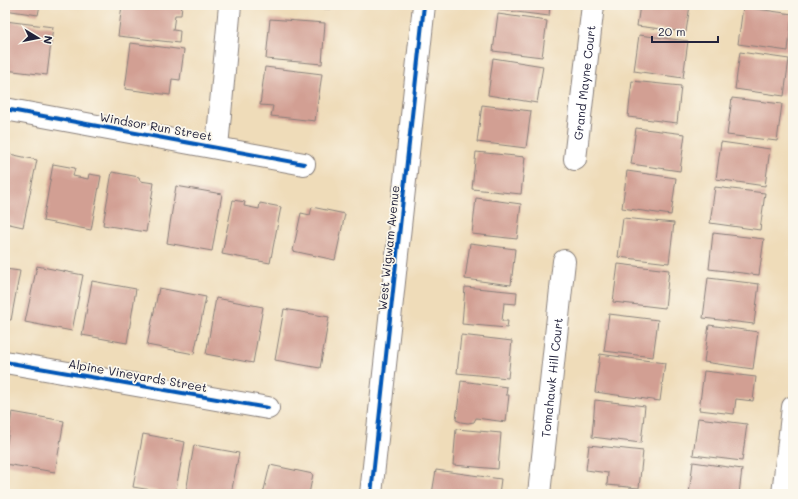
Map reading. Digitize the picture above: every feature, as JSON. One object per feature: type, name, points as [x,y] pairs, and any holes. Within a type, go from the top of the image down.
[{"type":"street","points":[[217,147],[230,5]]},
{"type":"street","name":"West Wigwam Avenue","points":[[371,494],[424,5]]},
{"type":"street","name":"Grand Mayne Court","points":[[575,160],[593,5]]},
{"type":"street","name":"Windsor Run Street","points":[[5,109],[304,164]]},
{"type":"street","name":"Tomahawk Hill Court","points":[[539,494],[564,260]]},
{"type":"street","name":"Alpine Vineyards Street","points":[[5,362],[268,408]]},
{"type":"street","points":[[783,494],[793,407]]},
{"type":"building","points":[[5,5],[40,5],[38,15],[5,10]]},
{"type":"building","points":[[122,5],[182,5],[181,15],[175,15],[173,30],[180,31],[179,43],[118,36]]},
{"type":"building","points":[[279,5],[331,5],[331,9],[279,7]]},
{"type":"building","points":[[501,5],[550,5],[549,16],[500,10]]},
{"type":"building","points":[[640,5],[690,5],[686,32],[637,26]]},
{"type":"building","points":[[743,7],[792,14],[788,51],[738,44]]},
{"type":"building","points":[[498,14],[547,21],[542,57],[493,51]]},
{"type":"building","points":[[270,19],[325,23],[322,64],[266,59]]},
{"type":"building","points":[[5,21],[53,27],[47,75],[5,70]]},
{"type":"building","points":[[639,35],[688,41],[683,78],[634,71]]},
{"type":"building","points":[[131,43],[184,50],[180,80],[172,79],[170,95],[125,89]]},
{"type":"building","points":[[740,52],[789,59],[784,96],[735,89]]},
{"type":"building","points":[[493,58],[543,66],[537,103],[488,95]]},
{"type":"building","points":[[265,67],[322,74],[315,121],[271,116],[273,106],[260,105]]},
{"type":"building","points":[[632,81],[681,86],[677,123],[628,117]]},
{"type":"building","points":[[732,98],[782,104],[777,141],[727,135]]},
{"type":"building","points":[[482,105],[531,111],[526,148],[477,142]]},
{"type":"building","points":[[636,128],[685,134],[680,171],[631,164]]},
{"type":"building","points":[[721,142],[770,149],[765,186],[716,179]]},
{"type":"building","points":[[476,152],[525,157],[521,194],[472,189]]},
{"type":"building","points":[[5,153],[37,160],[23,227],[5,223]]},
{"type":"building","points":[[53,164],[75,168],[73,176],[88,179],[89,174],[101,176],[91,230],[43,221]]},
{"type":"building","points":[[627,171],[676,178],[671,215],[622,208]]},
{"type":"building","points":[[112,172],[139,177],[140,181],[154,183],[146,232],[103,225]]},
{"type":"building","points":[[176,186],[222,194],[212,251],[167,243]]},
{"type":"building","points":[[715,187],[765,193],[760,230],[710,223]]},
{"type":"building","points":[[476,198],[521,204],[517,239],[472,234]]},
{"type":"building","points":[[233,200],[245,202],[244,206],[259,209],[260,203],[281,207],[270,263],[222,254]]},
{"type":"building","points":[[312,207],[345,214],[335,260],[293,251],[301,213],[310,215]]},
{"type":"building","points":[[623,218],[674,223],[669,263],[618,257]]},
{"type":"building","points":[[713,233],[764,239],[759,275],[709,269]]},
{"type":"building","points":[[470,243],[515,249],[511,285],[465,279]]},
{"type":"building","points":[[618,264],[669,270],[665,308],[613,302]]},
{"type":"building","points":[[37,266],[83,275],[72,331],[25,322]]},
{"type":"building","points":[[5,269],[20,271],[11,320],[5,319]]},
{"type":"building","points":[[708,278],[759,284],[754,324],[703,318]]},
{"type":"building","points":[[92,281],[136,289],[127,343],[82,335]]},
{"type":"building","points":[[465,287],[517,292],[516,304],[504,303],[502,321],[508,321],[507,328],[462,324]]},
{"type":"building","points":[[159,288],[206,297],[194,354],[147,345]]},
{"type":"building","points":[[216,298],[263,307],[253,363],[206,354]]},
{"type":"building","points":[[284,309],[329,317],[320,368],[275,360]]},
{"type":"building","points":[[609,314],[658,320],[653,357],[604,351]]},
{"type":"building","points":[[709,325],[758,332],[753,369],[704,362]]},
{"type":"building","points":[[461,335],[512,341],[508,378],[457,373]]},
{"type":"building","points":[[600,354],[665,363],[660,401],[595,392]]},
{"type":"building","points":[[704,371],[756,377],[753,401],[736,399],[734,414],[699,410]]},
{"type":"building","points":[[461,381],[507,387],[506,395],[509,395],[506,422],[476,418],[474,422],[468,423],[456,420]]},
{"type":"building","points":[[595,400],[645,406],[641,443],[592,437]]},
{"type":"building","points":[[12,412],[64,421],[55,472],[5,464],[5,454]]},
{"type":"building","points":[[698,418],[747,424],[742,461],[693,455]]},
{"type":"building","points":[[456,429],[501,433],[498,469],[453,465]]},
{"type":"building","points":[[143,434],[185,442],[175,494],[133,487]]},
{"type":"building","points":[[194,445],[239,453],[231,494],[197,494],[186,492]]},
{"type":"building","points":[[589,445],[643,451],[639,488],[607,485],[608,473],[586,470]]},
{"type":"building","points":[[693,462],[742,469],[739,494],[689,494]]},
{"type":"building","points":[[270,465],[313,474],[309,494],[263,494]]},
{"type":"building","points":[[436,470],[501,479],[499,494],[432,494]]},
{"type":"building","points":[[585,492],[597,493],[597,494],[584,494]]},
{"type":"cycle path","points":[[371,494],[424,5]]},
{"type":"cycle path","points":[[5,109],[304,164]]},
{"type":"cycle path","points":[[5,362],[268,408]]}]
